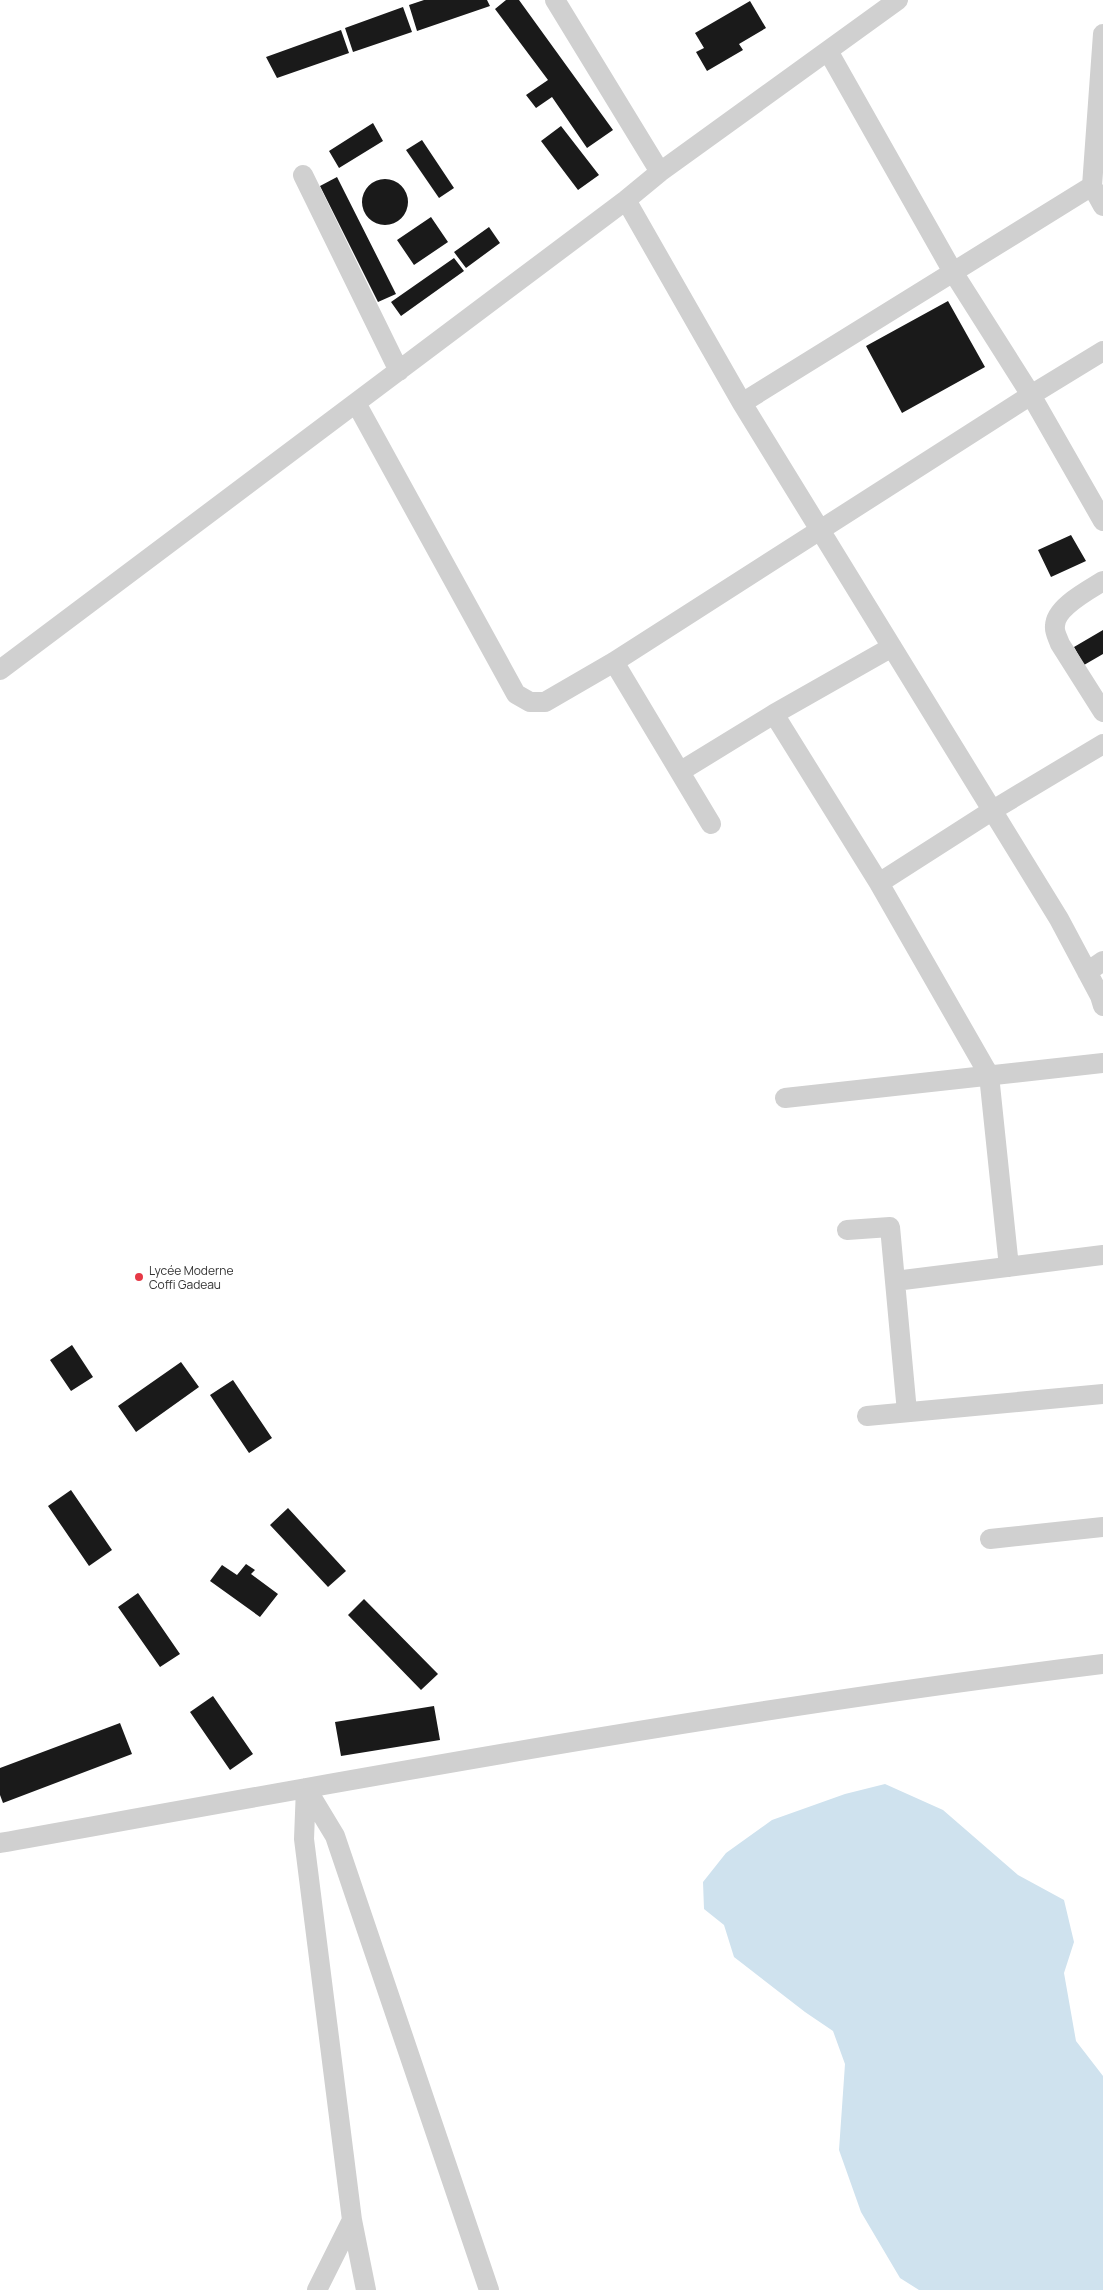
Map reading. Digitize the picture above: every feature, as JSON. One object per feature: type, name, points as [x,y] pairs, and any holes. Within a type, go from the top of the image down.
[{"type":"street","points":[[555,0],[660,172]]},
{"type":"street","points":[[0,669],[399,371],[626,200],[660,172],[898,0]]},
{"type":"street","points":[[1103,34],[1092,186],[1103,206]]},
{"type":"street","points":[[828,51],[953,272],[1031,395],[1103,521]]},
{"type":"street","points":[[303,175],[399,371]]},
{"type":"street","points":[[742,403],[1092,186]]},
{"type":"street","points":[[626,200],[742,403],[1059,919],[1095,966],[1103,1006]]},
{"type":"street","points":[[356,403],[516,694],[530,702],[545,702],[614,662],[1031,395],[1103,351]]},
{"type":"street","points":[[1103,581],[1074,599],[1060,614],[1054,624],[1060,644],[1103,712]]},
{"type":"street","points":[[680,771],[774,714],[892,647]]},
{"type":"street","points":[[614,662],[711,824]]},
{"type":"street","points":[[774,714],[879,883],[989,1075],[1009,1267]]},
{"type":"street","points":[[879,883],[993,810],[1103,744]]},
{"type":"street","points":[[784,1098],[1103,1063]]},
{"type":"street","points":[[847,1230],[890,1227],[908,1412]]},
{"type":"street","points":[[895,1281],[1103,1255]]},
{"type":"street","points":[[867,1416],[1103,1394]]},
{"type":"street","points":[[990,1539],[1103,1527]]},
{"type":"street","points":[[0,1843],[491,1754],[920,1687],[1103,1664]]},
{"type":"street","points":[[306,1788],[304,1840],[352,2220],[366,2290]]},
{"type":"street","points":[[306,1788],[334,1836],[489,2290]]},
{"type":"street","points":[[316,2290],[352,2220]]},
{"type":"water","points":[[885,1784],[943,1810],[1018,1875],[1064,1900],[1074,1942],[1064,1973],[1076,2041],[1103,2076],[1103,2290],[919,2290],[900,2278],[861,2212],[839,2150],[845,2064],[833,2031],[805,2012],[734,1957],[724,1925],[704,1909],[703,1882],[726,1853],[772,1820],[845,1794]]},
{"type":"building","points":[[424,0],[487,0],[490,6],[417,31],[409,5]]},
{"type":"building","points":[[506,0],[519,0],[613,130],[587,148],[552,97],[536,108],[526,95],[548,80],[495,9]]},
{"type":"building","points":[[750,1],[766,28],[739,44],[743,50],[707,71],[696,52],[704,48],[695,33]]},
{"type":"building","points":[[403,7],[412,32],[353,52],[345,28]]},
{"type":"building","points":[[341,30],[349,53],[277,78],[266,57]]},
{"type":"building","points":[[373,123],[383,141],[339,168],[329,151]]},
{"type":"building","points":[[561,126],[599,175],[578,190],[541,141]]},
{"type":"building","points":[[422,140],[454,188],[439,198],[406,150]]},
{"type":"building","points":[[337,177],[396,294],[378,302],[320,186]]},
{"type":"building","points":[[380,179],[390,179],[404,189],[408,202],[404,215],[398,221],[390,225],[380,225],[366,215],[362,207],[362,197],[372,183]]},
{"type":"building","points":[[431,217],[448,242],[414,265],[397,240]]},
{"type":"building","points":[[489,227],[500,243],[466,268],[454,252]]},
{"type":"building","points":[[454,258],[464,271],[401,316],[391,302]]},
{"type":"building","points":[[948,301],[985,367],[902,413],[866,346]]},
{"type":"building","points":[[1071,535],[1086,561],[1051,577],[1038,550]]},
{"type":"building","points":[[1103,630],[1103,654],[1084,665],[1074,647]]},
{"type":"building","points":[[72,1345],[93,1377],[71,1391],[50,1360]]},
{"type":"building","points":[[181,1362],[199,1387],[136,1432],[118,1406]]},
{"type":"building","points":[[233,1380],[272,1438],[249,1453],[210,1395]]},
{"type":"building","points":[[71,1490],[112,1550],[89,1566],[48,1506]]},
{"type":"building","points":[[288,1508],[346,1571],[328,1587],[270,1525]]},
{"type":"building","points":[[246,1564],[255,1570],[251,1574],[278,1594],[260,1617],[210,1581],[222,1565],[237,1575]]},
{"type":"building","points":[[138,1593],[180,1654],[160,1667],[118,1607]]},
{"type":"building","points":[[364,1599],[438,1674],[421,1690],[348,1615]]},
{"type":"building","points":[[213,1696],[253,1754],[230,1770],[190,1712]]},
{"type":"building","points":[[434,1706],[440,1740],[341,1756],[335,1722]]},
{"type":"building","points":[[120,1723],[132,1754],[3,1803],[0,1795],[0,1768]]},
{"type":"place","name":"Lycée Moderne Coffi Gadeau","points":[[139,1277]]}]
